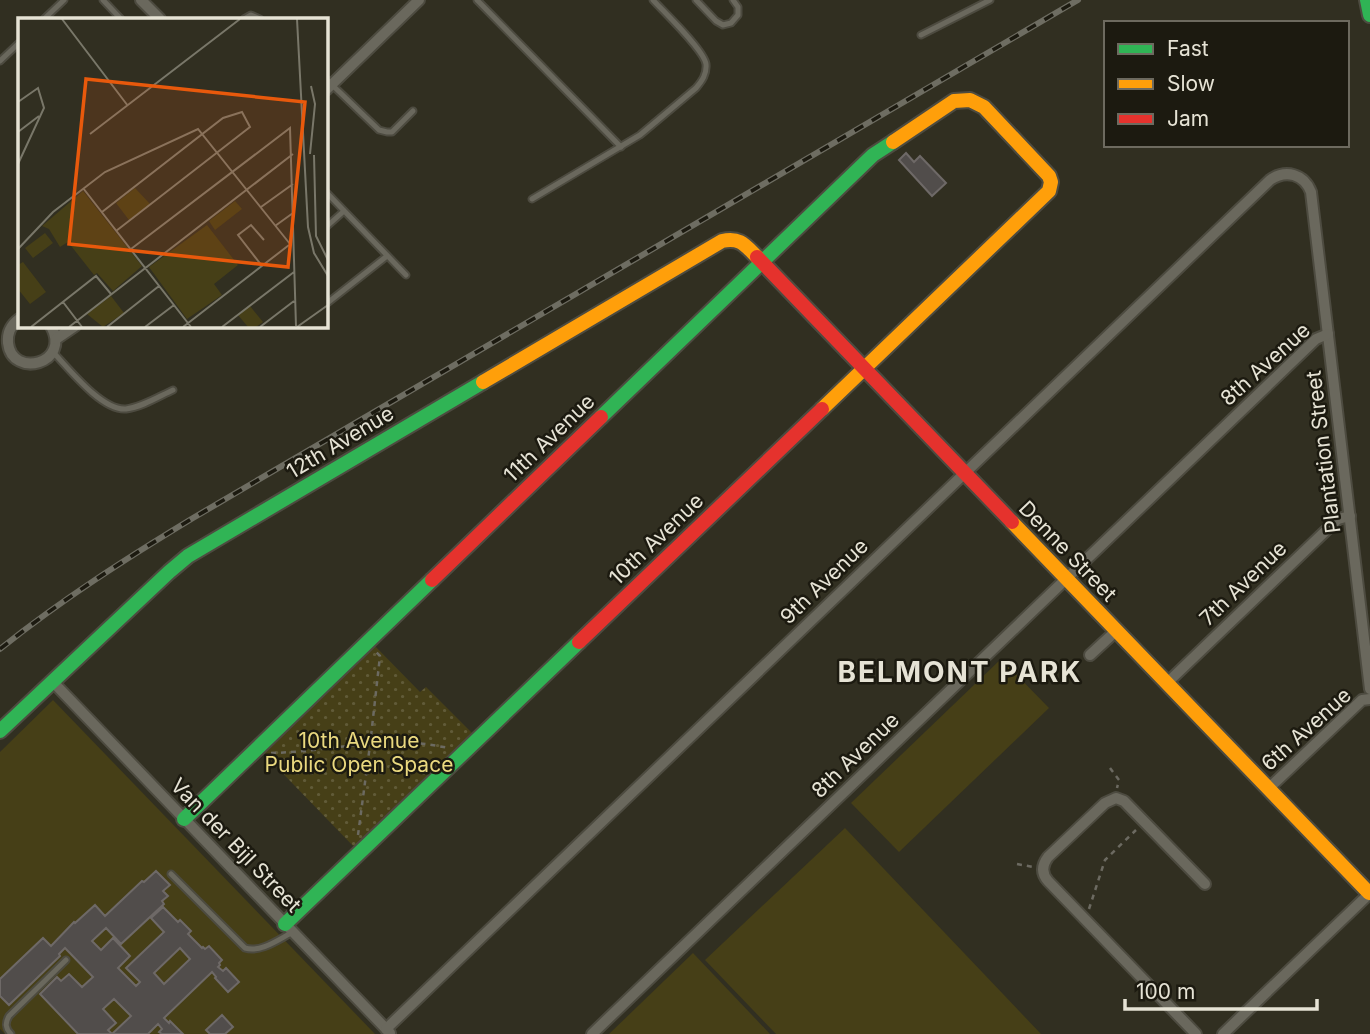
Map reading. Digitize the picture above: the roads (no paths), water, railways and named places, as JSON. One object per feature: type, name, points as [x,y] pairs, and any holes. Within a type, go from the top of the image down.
[{"type":"street","points":[[141,0],[159,18]]},
{"type":"street","points":[[328,85],[419,0]]},
{"type":"street","points":[[1367,0],[1370,15]]},
{"type":"street","name":"11th Avenue","points":[[184,819],[873,155],[954,101],[968,99],[979,103],[1045,172],[1051,182]]},
{"type":"street","name":"9th Avenue","points":[[388,1031],[1270,180],[1282,174],[1295,175]]},
{"type":"street","name":"Plantation Street","points":[[1295,175],[1306,181],[1311,192],[1370,689]]},
{"type":"street","name":"10th Avenue","points":[[289,928],[360,852],[1049,191],[1051,182]]},
{"type":"street","name":"Denne Street","points":[[736,240],[744,244],[1369,893]]},
{"type":"street","name":"12th Avenue","points":[[0,731],[178,563],[722,241],[736,240]]},
{"type":"street","points":[[18,320],[11,328],[8,341],[9,348],[22,362],[43,361],[53,352],[56,339],[51,327]]},
{"type":"street","points":[[56,339],[74,327]]},
{"type":"street","name":"8th Avenue","points":[[592,1034],[1316,339],[1328,334]]},
{"type":"street","name":"7th Avenue","points":[[1167,684],[1338,519],[1350,516]]},
{"type":"street","points":[[1090,655],[1116,631]]},
{"type":"street","name":"Van der Bijl Street","points":[[53,682],[388,1031]]},
{"type":"street","name":"6th Avenue","points":[[1268,789],[1362,700],[1370,699]]},
{"type":"street","points":[[1196,1034],[1048,881],[1043,869],[1048,857],[1105,803],[1114,798],[1124,800],[1205,884]]},
{"type":"street","points":[[1223,1034],[1369,893]]},
{"type":"lane","points":[[45,18],[64,0]]},
{"type":"lane","points":[[103,0],[120,18]]},
{"type":"lane","points":[[477,0],[621,147]]},
{"type":"lane","points":[[532,199],[650,127],[696,88],[706,74],[705,59],[653,0]]},
{"type":"lane","points":[[696,0],[716,21],[723,24],[731,23],[738,15],[738,7],[733,0]]},
{"type":"lane","points":[[921,35],[990,0]]},
{"type":"lane","points":[[0,61],[18,44]]},
{"type":"lane","points":[[328,85],[379,130],[392,132],[413,111]]},
{"type":"lane","points":[[327,193],[406,275]]},
{"type":"lane","points":[[327,226],[344,211]]},
{"type":"lane","points":[[327,303],[387,256]]},
{"type":"lane","points":[[53,352],[92,392],[118,409],[138,406],[173,390]]},
{"type":"lane","points":[[171,874],[249,950],[258,949],[289,928]]},
{"type":"lane","points":[[11,1034],[5,1025],[9,1016],[66,960]]},
{"type":"railway","points":[[0,649],[95,580],[193,518],[1078,0]]},
{"type":"district","name":"BELMONT PARK","points":[[960,672]]},
{"type":"park label","name":"10th Avenue Public Open Space","points":[[359,752]]}]
